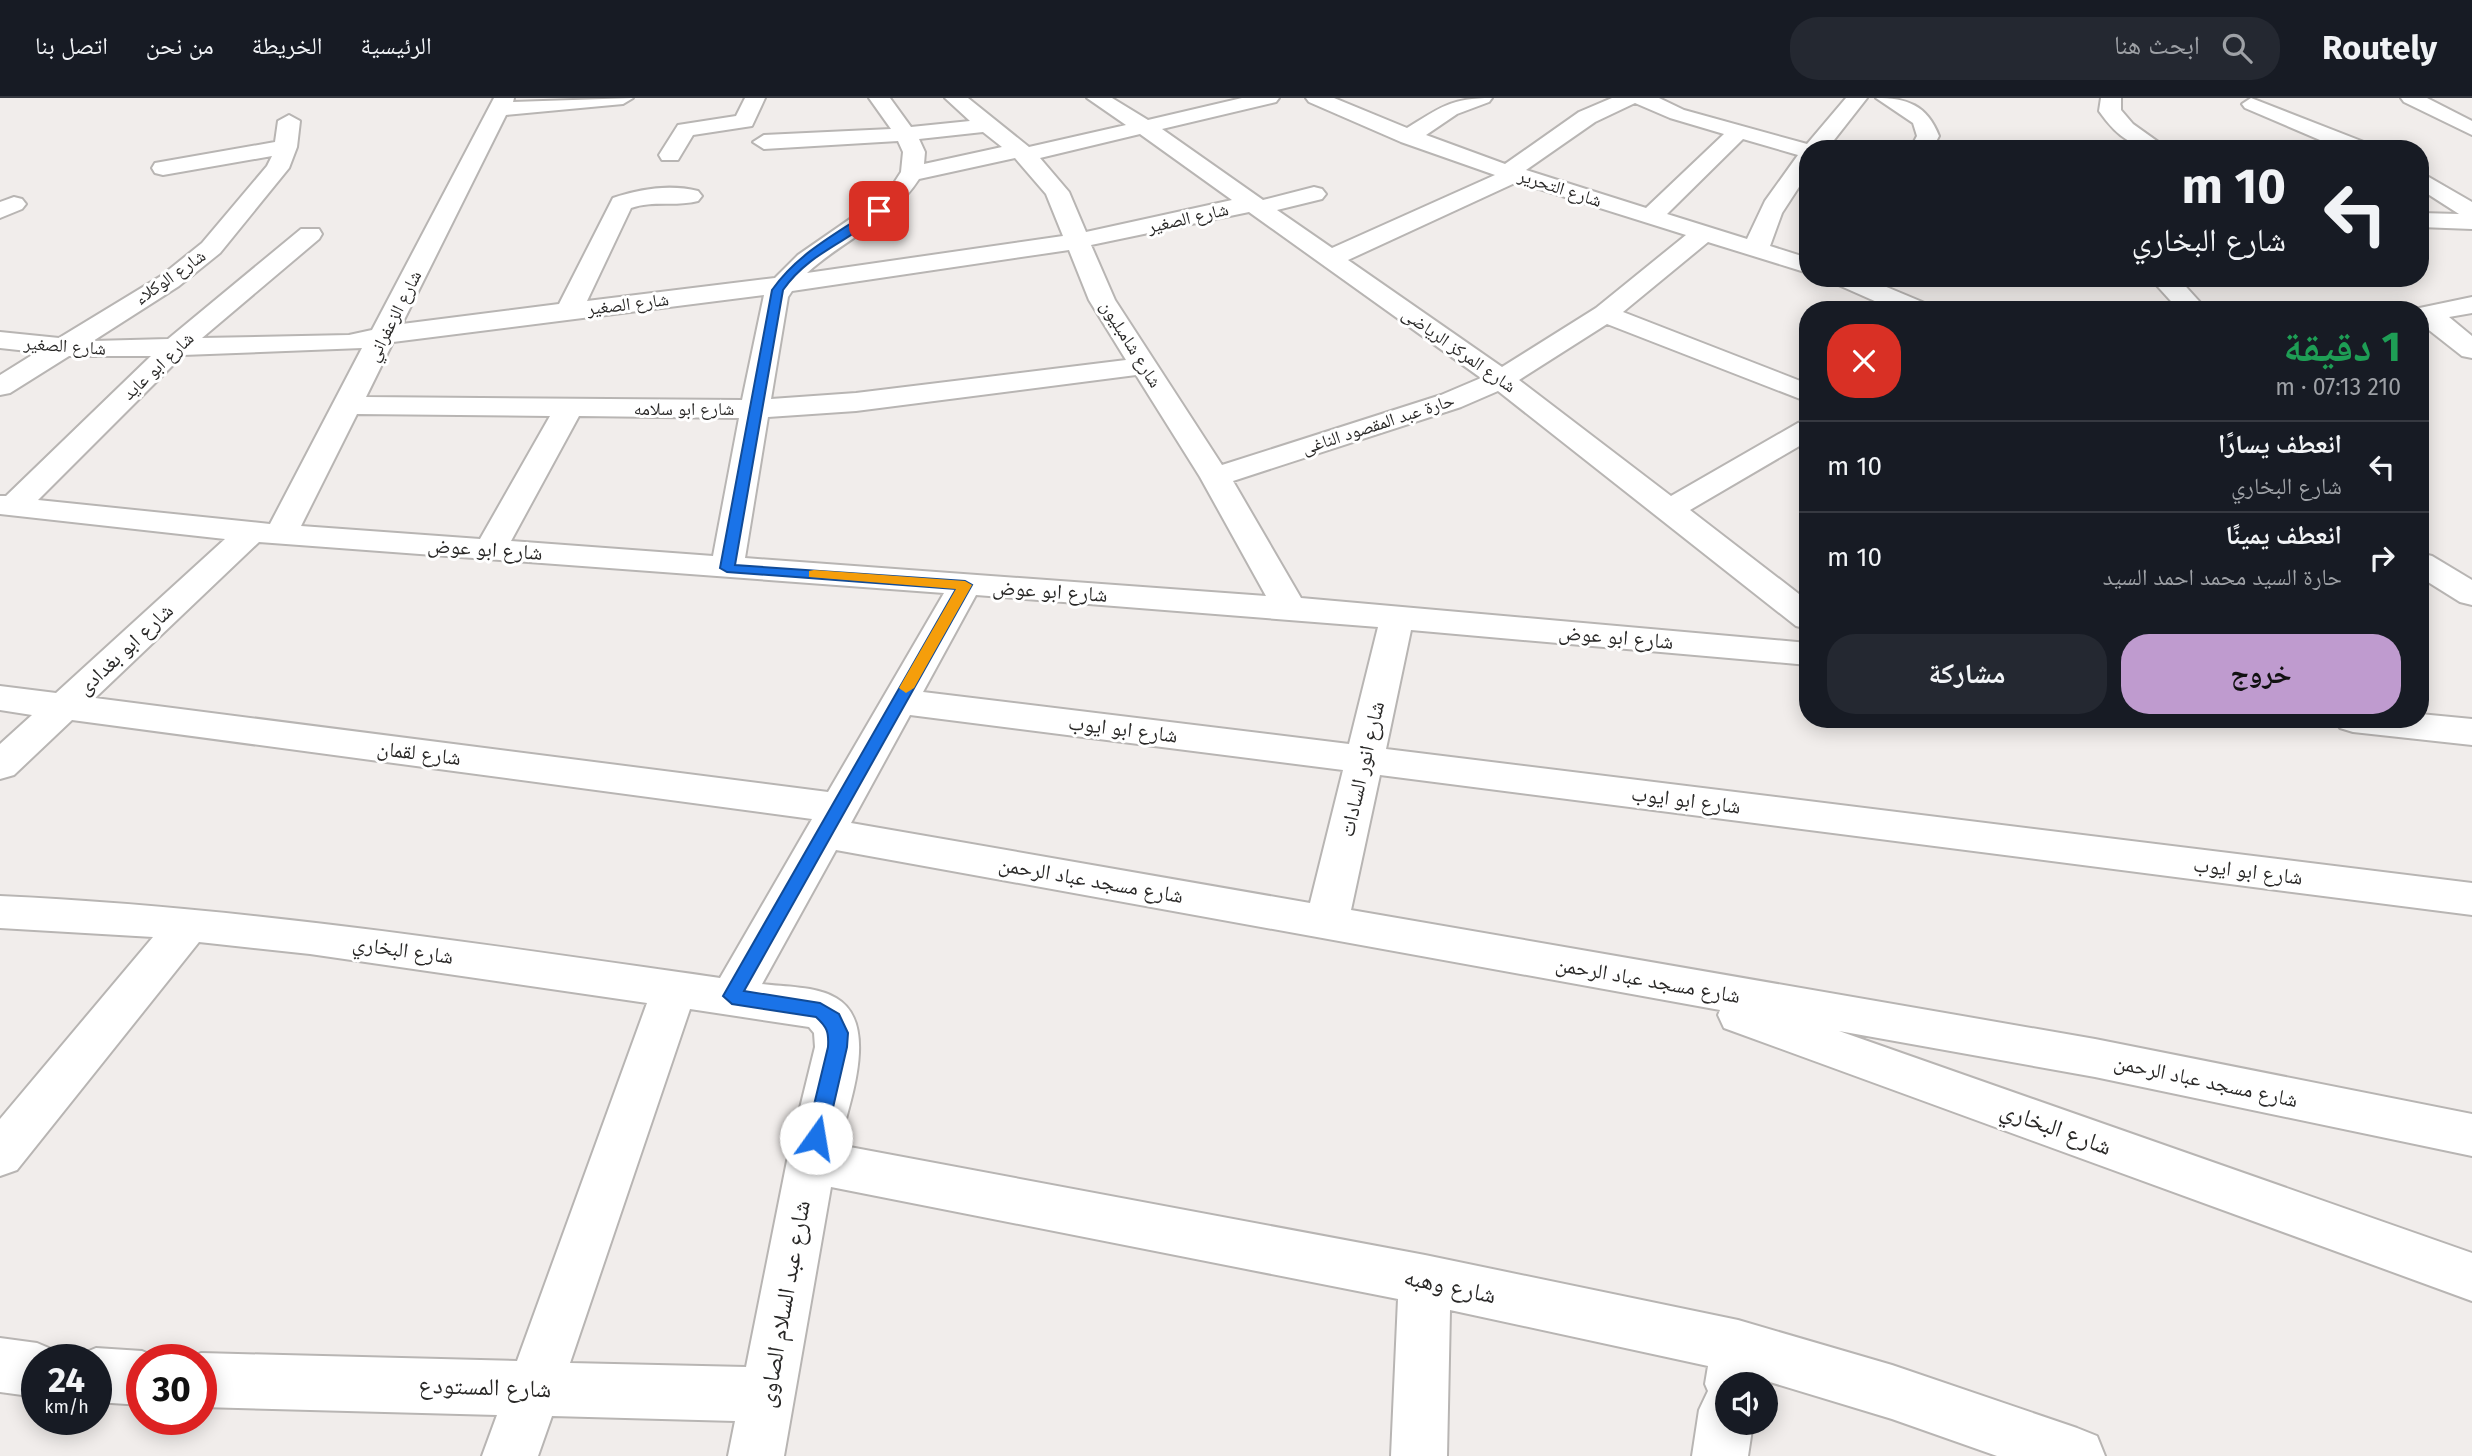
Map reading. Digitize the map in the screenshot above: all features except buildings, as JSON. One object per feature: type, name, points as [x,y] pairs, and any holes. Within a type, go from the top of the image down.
[{"type":"street","points":[[502,103],[623,98]]},
{"type":"street","points":[[670,155],[686,130],[744,121],[755,98]]},
{"type":"street","points":[[727,568],[775,297],[780,285],[808,256],[887,203],[911,174],[915,152],[879,98]]},
{"type":"street","name":"شارع شامبليون","points":[[955,98],[1022,152],[1057,192],[1102,300],[1215,477],[1290,608]]},
{"type":"street","name":"شارع المركز الرياضى","points":[[1097,98],[1144,127],[1501,379],[1799,611]]},
{"type":"street","points":[[911,174],[1144,127],[1269,98]]},
{"type":"street","name":"شارع التحرير","points":[[1316,98],[1409,136],[1513,173],[1799,263]]},
{"type":"street","points":[[1409,136],[1450,110],[1482,98]]},
{"type":"street","points":[[1329,259],[1513,173],[1587,117],[1629,98]]},
{"type":"street","points":[[1642,98],[1677,114],[1799,149]]},
{"type":"street","points":[[1822,140],[1857,98]]},
{"type":"street","points":[[1886,98],[1922,120],[1928,136],[1926,140]]},
{"type":"street","points":[[2111,98],[2110,111],[2125,129],[2143,140]]},
{"type":"street","points":[[2411,98],[2472,130]]},
{"type":"street","name":"شارع الزعفراني","points":[[266,533],[348,405],[502,103]]},
{"type":"street","points":[[2252,104],[2339,140]]},
{"type":"street","name":"شارع الوكلاء","points":[[0,387],[170,281],[211,248],[278,168],[286,147],[289,121]]},
{"type":"street","points":[[764,142],[904,135],[988,125]]},
{"type":"street","points":[[1651,216],[1738,132]]},
{"type":"street","points":[[163,168],[286,147]]},
{"type":"street","points":[[1757,250],[1762,232],[1787,182],[1799,168]]},
{"type":"street","points":[[2429,185],[2472,212]]},
{"type":"street","name":"شارع الصغير","points":[[0,340],[60,348],[333,344],[382,338],[419,329],[780,285],[1077,242],[1314,194]]},
{"type":"street","points":[[569,311],[621,203],[641,197],[690,196]]},
{"type":"street","points":[[2429,220],[2472,222]]},
{"type":"street","name":"حارة عبد المقصود الناغى","points":[[1215,477],[1451,401],[1501,379],[1605,314],[1705,233]]},
{"type":"street","name":"شارع ابو عايد","points":[[6,506],[174,348],[310,234]]},
{"type":"street","points":[[1885,287],[1905,301]]},
{"type":"street","points":[[2172,287],[2185,301]]},
{"type":"street","points":[[2429,313],[2472,305]]},
{"type":"street","points":[[1605,314],[1799,390]]},
{"type":"street","points":[[2429,317],[2472,350]]},
{"type":"street","name":"شارع ابو سلامه","points":[[348,405],[755,409],[856,402],[1144,366]]},
{"type":"street","points":[[490,550],[568,409]]},
{"type":"street","points":[[1670,509],[1799,434]]},
{"type":"street","name":"شارع ابو عوض","points":[[6,506],[266,533],[1290,608],[1799,653]]},
{"type":"street","name":"شارع ابو بغدادى","points":[[0,766],[63,706],[266,533]]},
{"type":"street","points":[[2429,569],[2472,595]]},
{"type":"street","points":[[732,996],[965,585]]},
{"type":"street","name":"شارع انور السادات","points":[[1327,921],[1397,617]]},
{"type":"street","name":"شارع لقمان","points":[[0,698],[831,820]]},
{"type":"street","name":"شارع ابو ايوب","points":[[899,701],[2472,899]]},
{"type":"street","points":[[2429,727],[2472,732]]},
{"type":"street","name":"شارع مسجد عباد الرحمن","points":[[831,820],[1327,921],[1639,979],[2095,1058],[2472,1135]]},
{"type":"street","name":"شارع البخاري","points":[[0,912],[189,924],[310,937],[804,1007]]},
{"type":"street","points":[[0,1155],[189,924]]},
{"type":"street","name":"شارع البخاري","points":[[1639,979],[2472,1277]]},
{"type":"street","points":[[510,1456],[675,988]]},
{"type":"street","name":"شارع عبد السلام الصاوى","points":[[756,1456],[811,1161],[838,1033],[832,1020],[820,1010],[804,1007]]},
{"type":"street","name":"شارع وهبه","points":[[811,1161],[1425,1280],[1735,1365],[1892,1392],[2077,1456]]},
{"type":"street","points":[[1419,1456],[1425,1280]]},
{"type":"street","points":[[0,1365],[21,1368]]},
{"type":"street","name":"شارع المستودع","points":[[217,1380],[768,1395]]},
{"type":"street","points":[[1720,1456],[1723,1435]]},
{"type":"slow traffic","points":[[814,574],[965,585],[906,688]]},
{"type":"route","points":[[816,1138],[838,1047],[838,1033],[832,1020],[820,1010],[732,996],[965,585],[727,568],[777,290],[792,270],[808,256],[879,211]]}]
